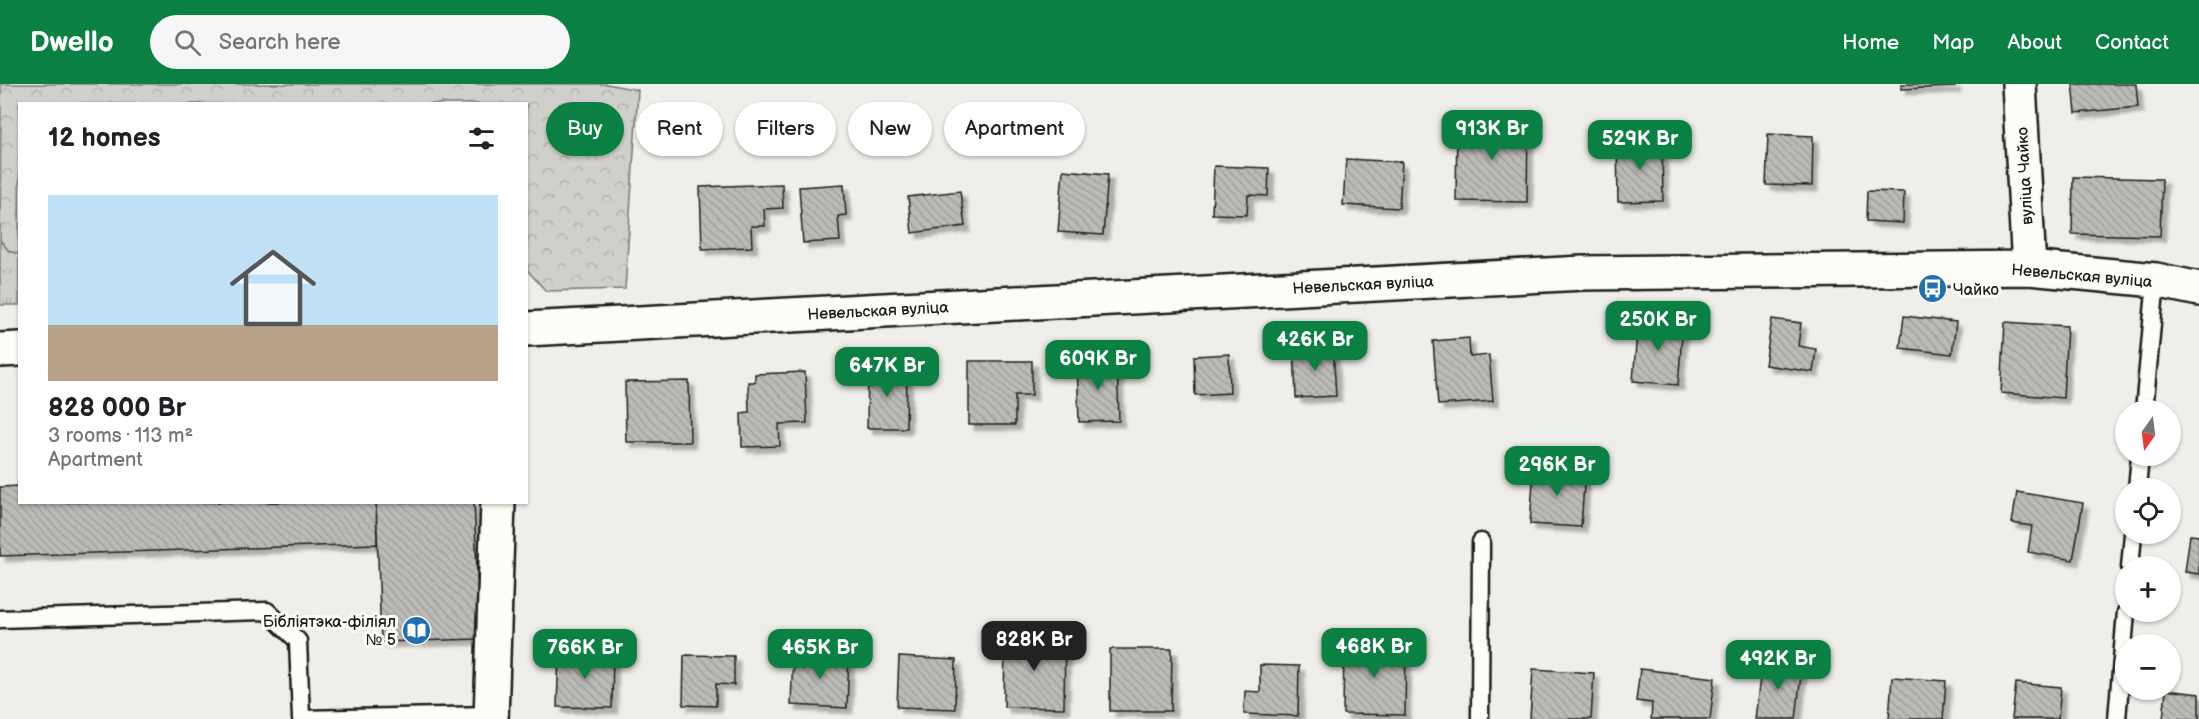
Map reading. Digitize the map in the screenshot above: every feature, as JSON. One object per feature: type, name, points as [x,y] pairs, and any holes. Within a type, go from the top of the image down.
[{"type":"street","name":"вуліца Чайко","points":[[2019,84],[2029,268]]},
{"type":"street","name":"Невельская вуліца","points":[[528,329],[1583,273],[2029,268],[2156,280],[2199,289]]},
{"type":"street","points":[[0,350],[18,349]]},
{"type":"street","points":[[491,717],[498,504]]},
{"type":"lane","points":[[2145,400],[2156,280]]},
{"type":"lane","points":[[1480,719],[1481,542]]},
{"type":"lane","points":[[0,619],[267,611],[298,641],[301,718],[491,717]]},
{"type":"lane","points":[[2117,719],[2125,622]]},
{"type":"green space","points":[[1,84],[607,84],[638,90],[625,289],[546,291],[528,271],[528,102],[18,102],[18,254],[9,251],[0,240]]},
{"type":"green space","points":[[0,240],[9,251],[18,254],[18,305],[0,305]]},
{"type":"building","points":[[1901,84],[1955,84],[1955,87],[1901,89]]},
{"type":"building","points":[[2073,84],[2136,84],[2138,107],[2076,113]]},
{"type":"building","points":[[1457,121],[1528,121],[1527,202],[1456,201]]},
{"type":"building","points":[[1768,134],[1813,136],[1812,186],[1766,185]]},
{"type":"building","points":[[1662,140],[1663,201],[1618,202],[1617,141]]},
{"type":"building","points":[[1346,159],[1402,162],[1399,208],[1343,205]]},
{"type":"building","points":[[1214,166],[1269,168],[1268,196],[1248,195],[1247,215],[1212,214]]},
{"type":"building","points":[[1063,170],[1108,174],[1103,235],[1058,232]]},
{"type":"building","points":[[2073,177],[2162,179],[2160,236],[2072,234]]},
{"type":"building","points":[[782,184],[783,208],[764,209],[765,226],[751,226],[752,247],[702,249],[700,187]]},
{"type":"building","points":[[844,184],[846,215],[838,216],[840,241],[803,243],[799,187]]},
{"type":"building","points":[[960,191],[965,226],[912,233],[908,197]]},
{"type":"building","points":[[1867,191],[1904,192],[1903,223],[1866,221]]},
{"type":"building","points":[[1904,316],[1956,322],[1952,354],[1900,348]]},
{"type":"building","points":[[1772,319],[1801,323],[1798,346],[1816,349],[1813,372],[1765,365]]},
{"type":"building","points":[[1638,320],[1683,324],[1678,385],[1633,381]]},
{"type":"building","points":[[2005,322],[2067,326],[2063,398],[2001,393]]},
{"type":"building","points":[[1469,338],[1470,357],[1489,355],[1493,401],[1438,405],[1433,341]]},
{"type":"building","points":[[1333,346],[1336,396],[1296,398],[1294,348]]},
{"type":"building","points":[[1229,354],[1230,393],[1195,395],[1194,356]]},
{"type":"building","points":[[1117,359],[1119,421],[1079,422],[1077,361]]},
{"type":"building","points":[[969,361],[1032,361],[1032,395],[1015,395],[1015,425],[969,425]]},
{"type":"building","points":[[868,368],[907,368],[906,428],[867,428]]},
{"type":"building","points":[[805,372],[807,423],[779,424],[780,446],[742,447],[741,413],[749,412],[748,382],[755,382],[755,374]]},
{"type":"building","points":[[689,381],[690,442],[626,442],[625,382]]},
{"type":"building","points":[[1534,467],[1585,471],[1581,527],[1530,524]]},
{"type":"building","points":[[18,486],[18,504],[376,504],[377,544],[0,556],[0,487]]},
{"type":"building","points":[[2017,492],[2083,503],[2073,560],[2028,552],[2032,526],[2012,523]]},
{"type":"building","points":[[376,504],[474,504],[480,639],[381,642]]},
{"type":"building","points":[[2190,535],[2199,536],[2199,574],[2185,572]]},
{"type":"building","points":[[1005,635],[1065,636],[1064,708],[1004,707]]},
{"type":"building","points":[[1344,643],[1406,644],[1405,715],[1343,714]]},
{"type":"building","points":[[1110,649],[1172,649],[1171,711],[1110,711]]},
{"type":"building","points":[[559,651],[613,652],[612,708],[557,707]]},
{"type":"building","points":[[793,653],[849,655],[847,708],[791,705]]},
{"type":"building","points":[[684,655],[734,656],[734,685],[716,684],[716,706],[683,705]]},
{"type":"building","points":[[899,657],[956,660],[955,709],[897,707]]},
{"type":"building","points":[[1762,661],[1802,666],[1796,719],[1755,719]]},
{"type":"building","points":[[1260,665],[1299,666],[1298,716],[1244,714],[1245,691],[1260,692]]},
{"type":"building","points":[[1533,669],[1594,673],[1591,719],[1530,719]]},
{"type":"building","points":[[1640,669],[1715,678],[1710,719],[1651,719],[1652,703],[1636,701]]},
{"type":"building","points":[[1892,677],[1946,681],[1943,719],[1889,719]]},
{"type":"building","points":[[2016,683],[2061,687],[2058,719],[2012,719]]},
{"type":"building","points":[[2181,692],[2199,694],[2199,719],[2163,719],[2165,700],[2181,700]]},
{"type":"place","name":"Чайко","points":[[1932,289]]},
{"type":"place","name":"Бібліятэка-філіял № 5","points":[[417,630]]}]
